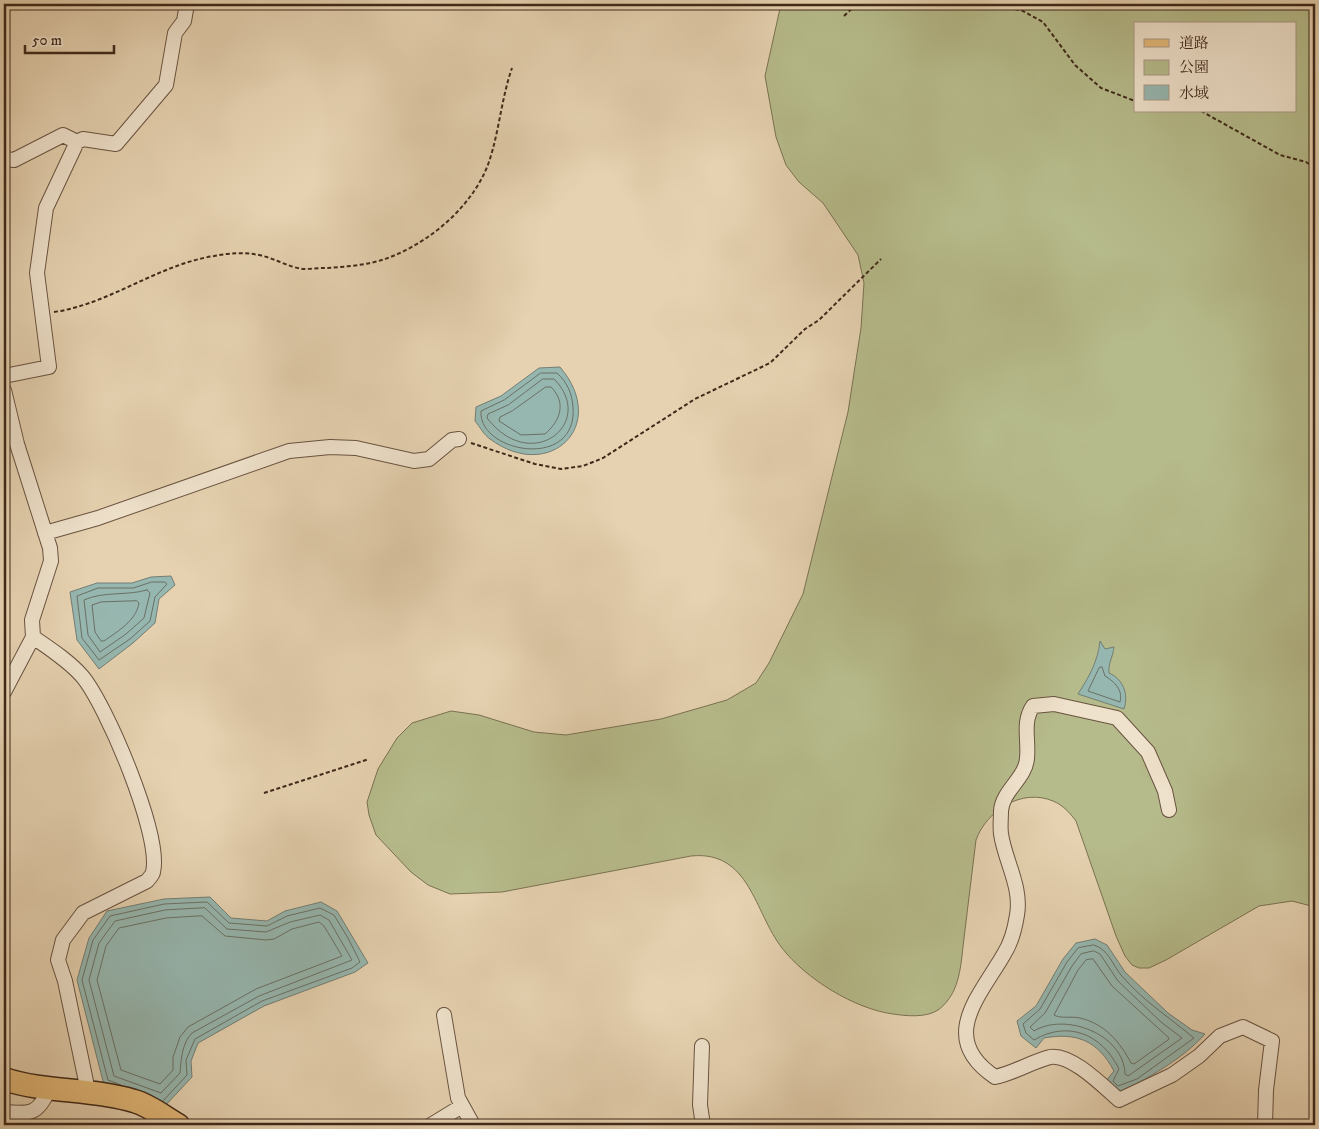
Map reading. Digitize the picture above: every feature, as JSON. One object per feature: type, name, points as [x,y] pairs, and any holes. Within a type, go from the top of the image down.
[{"type":"main road","points":[[4,1079],[24,1086],[88,1091],[136,1101],[178,1125]]},
{"type":"street","points":[[4,376],[49,367],[37,273],[46,208],[77,142],[83,139],[116,144],[156,98],[166,84],[175,33],[184,21],[187,4]]},
{"type":"street","points":[[4,159],[14,160],[62,135],[77,142]]},
{"type":"street","points":[[4,390],[45,533],[51,561],[32,620],[34,638],[4,692]]},
{"type":"street","points":[[45,533],[98,518],[289,451],[330,447],[356,448],[414,462],[429,458],[452,440],[459,439]]},
{"type":"street","points":[[34,638],[81,675],[99,702],[129,767],[147,824],[154,857],[153,873],[147,881],[83,913],[63,940],[58,960],[66,981],[88,1091]]},
{"type":"street","points":[[1169,810],[1165,791],[1148,752],[1117,718],[1054,704],[1033,706],[1029,712],[1026,727],[1026,766],[1001,808],[1000,833],[1018,893],[1018,913],[1005,952],[972,1004],[967,1022],[968,1044],[979,1066],[995,1077],[1052,1057],[1064,1059],[1082,1068],[1119,1100],[1172,1075],[1199,1056],[1220,1036],[1243,1027],[1272,1041],[1266,1090],[1265,1125]]},
{"type":"street","points":[[444,1015],[458,1098],[473,1125]]},
{"type":"street","points":[[702,1046],[700,1104],[703,1125]]},
{"type":"street","points":[[4,1112],[28,1114],[42,1105],[49,1089]]},
{"type":"street","points":[[431,1125],[462,1106]]},
{"type":"path","points":[[844,16],[857,4]]},
{"type":"path","points":[[970,4],[1021,10],[1043,22],[1075,65],[1101,88],[1134,100]]},
{"type":"path","points":[[42,314],[72,310],[154,274],[212,256],[240,253],[259,255],[302,268],[344,267],[385,259],[416,244],[447,223],[478,185],[484,172],[503,94],[512,68]]},
{"type":"path","points":[[1203,112],[1280,155],[1306,162],[1315,168]]},
{"type":"path","points":[[459,439],[535,464],[561,469],[583,466],[603,458],[695,399],[770,363],[805,329],[819,320],[881,259]]},
{"type":"path","points":[[264,793],[369,760]]},
{"type":"green space","points":[[781,4],[1315,4],[1315,907],[1292,901],[1259,906],[1166,960],[1149,968],[1139,968],[1132,965],[1125,956],[1116,936],[1076,821],[1066,810],[1053,801],[1029,797],[1018,800],[1007,804],[988,819],[976,840],[961,964],[953,993],[938,1010],[933,1013],[916,1016],[893,1014],[863,1006],[832,991],[804,971],[782,948],[772,933],[748,886],[738,873],[726,863],[711,857],[691,856],[502,892],[450,894],[428,885],[411,872],[376,835],[367,802],[378,769],[397,738],[412,723],[451,711],[479,715],[534,732],[566,735],[661,719],[727,700],[756,683],[769,663],[803,594],[848,412],[861,328],[864,283],[858,255],[823,203],[799,182],[786,165],[776,137],[765,76]]},
{"type":"water","points":[[560,367],[574,389],[578,409],[575,427],[566,442],[551,451],[533,455],[512,451],[490,439],[475,421],[476,407],[501,396],[539,368]]},
{"type":"water","points":[[171,576],[175,585],[159,599],[155,623],[99,669],[77,640],[70,592],[97,583],[132,583],[151,577]]},
{"type":"water","points":[[1100,641],[1105,649],[1114,647],[1109,673],[1118,679],[1124,688],[1126,698],[1124,709],[1078,694],[1092,669]]},
{"type":"water","points":[[210,897],[231,918],[267,921],[285,911],[321,902],[337,911],[368,963],[355,972],[264,1006],[198,1043],[191,1061],[192,1077],[163,1108],[104,1085],[77,980],[89,938],[107,911],[164,899]]},
{"type":"water","points":[[1095,939],[1107,945],[1125,972],[1168,1013],[1192,1030],[1205,1034],[1186,1052],[1164,1068],[1116,1093],[1105,1082],[1114,1071],[1101,1052],[1094,1046],[1076,1038],[1056,1036],[1044,1038],[1036,1048],[1021,1036],[1017,1021],[1036,1006],[1063,959],[1076,943]]}]
